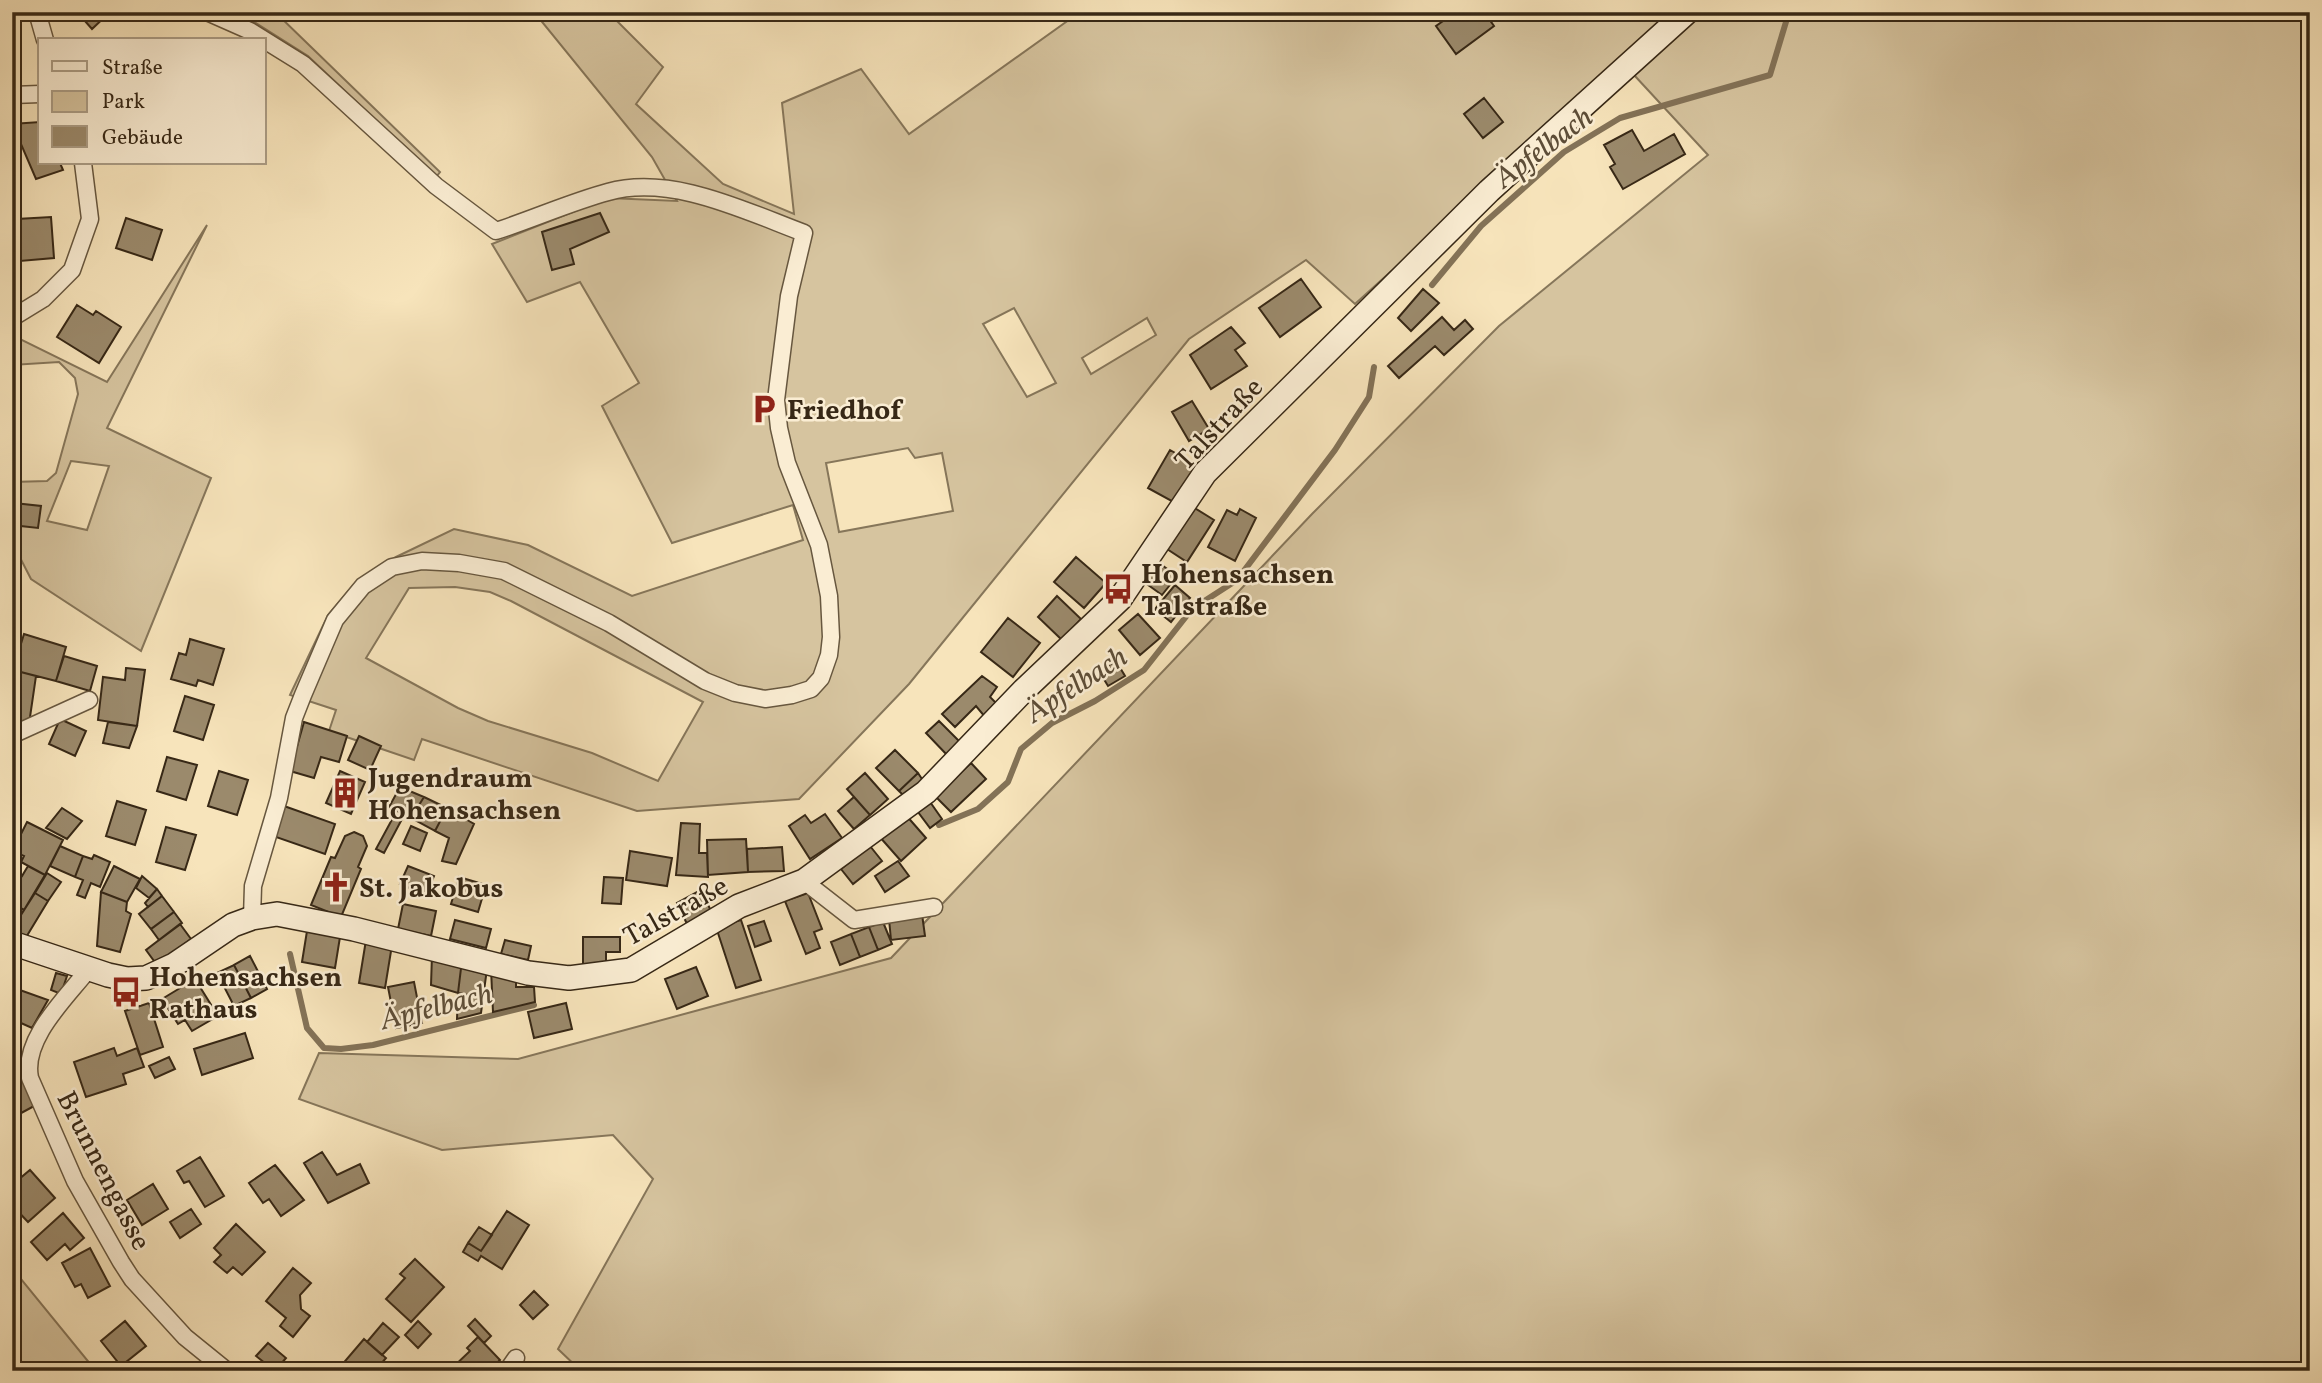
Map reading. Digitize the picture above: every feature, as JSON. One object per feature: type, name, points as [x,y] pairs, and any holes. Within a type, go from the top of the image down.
[{"type":"street","points":[[37,12],[44,38]]},
{"type":"street","points":[[207,12],[261,38]]},
{"type":"street","name":"Talstraße","points":[[12,943],[88,970],[127,979],[146,978],[161,973],[233,925],[252,918],[277,914],[354,929],[528,973],[569,978],[631,970],[740,906],[804,881],[926,793],[1024,690],[1120,600],[1205,473],[1489,191],[1687,12]]},
{"type":"street","points":[[252,918],[253,886],[279,798],[294,718],[303,695],[335,620],[363,586],[392,567],[422,562],[459,563],[504,571],[609,623],[705,681],[735,693],[765,699],[810,689],[821,678],[829,655],[831,638],[829,596],[819,545],[787,463],[776,400],[789,296],[804,233],[690,192],[657,188],[609,191],[496,231],[436,186],[303,64],[266,41]]},
{"type":"street","points":[[12,95],[38,94]]},
{"type":"street","points":[[12,318],[43,299],[72,270],[90,219],[83,164]]},
{"type":"street","points":[[12,735],[89,700]]},
{"type":"street","points":[[804,881],[854,920],[934,907]]},
{"type":"street","name":"Brunnengasse","points":[[88,970],[46,1021],[31,1056],[28,1069],[30,1078],[75,1181],[126,1270],[185,1337],[227,1371]]},
{"type":"green space","points":[[231,12],[275,12],[440,172],[436,177],[308,56],[254,22]]},
{"type":"green space","points":[[534,12],[608,12],[663,67],[636,104],[723,184],[794,214],[782,103],[861,69],[909,134],[1080,12],[2310,12],[2310,1371],[581,1371],[558,1349],[653,1179],[613,1135],[442,1150],[299,1099],[319,1053],[518,1059],[891,958],[1312,514],[1499,326],[1708,155],[1622,62],[1355,304],[1306,260],[1189,339],[909,684],[799,799],[637,811],[422,739],[414,760],[329,731],[336,710],[290,695],[328,615],[356,582],[396,557],[454,529],[528,545],[632,596],[803,540],[793,505],[672,543],[602,406],[639,383],[580,282],[527,302],[492,244],[608,198],[677,201],[652,157]],"holes":[[[1014,308],[1056,383],[1027,397],[983,324]],[[1147,318],[1156,335],[1091,374],[1082,358]],[[908,448],[915,458],[942,453],[953,511],[839,532],[826,463]],[[455,587],[490,592],[703,702],[658,781],[592,753],[488,721],[458,708],[366,658],[409,588]]]},
{"type":"green space","points":[[207,225],[107,428],[211,478],[141,651],[31,579],[12,542],[12,482],[47,481],[56,473],[78,394],[75,378],[59,362],[12,365],[12,335],[107,382]],"holes":[[[71,461],[109,466],[87,530],[47,521]]]},
{"type":"green space","points":[[12,1268],[96,1371],[21,1371],[12,1362]]},
{"type":"building","points":[[77,12],[110,12],[92,29]]},
{"type":"building","points":[[1456,12],[1484,12],[1494,26],[1456,54],[1436,26]]},
{"type":"building","points":[[1484,98],[1503,122],[1483,138],[1464,114]]},
{"type":"building","points":[[38,122],[38,164],[60,164],[63,170],[36,179],[21,144],[12,145],[12,124]]},
{"type":"building","points":[[1632,130],[1644,151],[1674,134],[1685,154],[1623,189],[1610,167],[1615,164],[1604,145]]},
{"type":"building","points":[[600,213],[609,232],[570,249],[574,264],[552,270],[542,232]]},
{"type":"building","points":[[51,217],[54,258],[20,261],[19,246],[12,247],[12,227],[17,227],[17,219]]},
{"type":"building","points":[[126,218],[162,230],[152,260],[116,248]]},
{"type":"building","points":[[1301,279],[1321,307],[1280,337],[1259,308]]},
{"type":"building","points":[[1423,289],[1439,303],[1411,331],[1398,318]]},
{"type":"building","points":[[77,305],[93,315],[96,311],[121,327],[99,363],[57,337]]},
{"type":"building","points":[[1442,317],[1454,330],[1465,320],[1473,329],[1444,355],[1435,346],[1399,378],[1388,366]]},
{"type":"building","points":[[1231,327],[1245,343],[1235,350],[1247,366],[1211,389],[1190,355]]},
{"type":"building","points":[[1192,401],[1209,429],[1189,441],[1172,412]]},
{"type":"building","points":[[1170,450],[1198,466],[1177,504],[1148,488]]},
{"type":"building","points":[[14,503],[41,506],[38,528],[12,525]]},
{"type":"building","points":[[1193,507],[1214,520],[1187,562],[1167,549]]},
{"type":"building","points":[[1240,509],[1256,518],[1235,561],[1208,547],[1227,510],[1237,515]]},
{"type":"building","points":[[1076,557],[1106,583],[1084,608],[1054,582]]},
{"type":"building","points":[[1159,563],[1177,576],[1162,595],[1144,582]]},
{"type":"building","points":[[1175,585],[1190,598],[1171,622],[1155,609]]},
{"type":"building","points":[[1057,596],[1081,619],[1062,640],[1038,617]]},
{"type":"building","points":[[1138,614],[1160,638],[1140,655],[1119,630]]},
{"type":"building","points":[[1008,618],[1040,643],[1013,677],[981,652]]},
{"type":"building","points":[[24,634],[66,647],[56,681],[13,670]]},
{"type":"building","points":[[190,639],[224,649],[213,685],[198,680],[196,686],[171,679],[179,653],[186,655]]},
{"type":"building","points":[[64,656],[97,666],[90,691],[56,681]]},
{"type":"building","points":[[1116,661],[1125,676],[1108,686],[1099,671]]},
{"type":"building","points":[[126,668],[145,670],[137,726],[98,720],[103,677],[125,680]]},
{"type":"building","points":[[13,670],[36,676],[29,724],[12,720]]},
{"type":"building","points":[[982,676],[997,687],[990,697],[1000,707],[985,717],[976,706],[955,727],[942,714]]},
{"type":"building","points":[[185,696],[214,705],[203,740],[174,731]]},
{"type":"building","points":[[60,719],[86,731],[75,756],[49,744]]},
{"type":"building","points":[[939,721],[961,743],[948,756],[926,733]]},
{"type":"building","points":[[108,722],[137,726],[129,748],[103,743]]},
{"type":"building","points":[[304,722],[347,736],[339,762],[321,757],[314,778],[290,771]]},
{"type":"building","points":[[359,736],[381,746],[370,770],[348,760]]},
{"type":"building","points":[[895,750],[918,773],[899,791],[876,768]]},
{"type":"building","points":[[167,757],[197,765],[186,800],[157,791]]},
{"type":"building","points":[[971,763],[986,779],[951,812],[935,796]]},
{"type":"building","points":[[219,771],[248,780],[237,815],[208,806]]},
{"type":"building","name":"Jugendraum Hohensachsen","points":[[340,771],[365,782],[351,814],[326,803]]},
{"type":"building","points":[[865,773],[888,799],[870,815],[847,789]]},
{"type":"building","points":[[918,773],[924,782],[907,799],[899,791]]},
{"type":"building","points":[[400,787],[424,797],[411,818],[389,807]]},
{"type":"building","points":[[424,797],[447,808],[435,831],[411,818]]},
{"type":"building","points":[[854,797],[870,815],[854,829],[838,811]]},
{"type":"building","points":[[928,799],[942,819],[930,828],[915,808]]},
{"type":"building","points":[[117,801],[146,810],[135,845],[106,836]]},
{"type":"building","points":[[284,806],[335,824],[325,854],[273,836]]},
{"type":"building","points":[[62,808],[82,821],[67,839],[46,828]]},
{"type":"building","points":[[447,808],[474,824],[456,864],[442,861],[449,838],[435,831]]},
{"type":"building","points":[[395,814],[402,819],[384,853],[376,849]]},
{"type":"building","points":[[825,814],[842,838],[810,859],[789,826],[805,815],[811,823]]},
{"type":"building","points":[[905,814],[926,838],[901,861],[879,836]]},
{"type":"building","points":[[27,822],[63,840],[45,875],[21,862],[24,856],[12,851],[12,831],[21,834]]},
{"type":"building","points":[[681,823],[700,824],[699,853],[707,853],[708,877],[676,875]]},
{"type":"building","points":[[411,826],[427,833],[420,851],[403,844]]},
{"type":"building","points":[[166,827],[196,835],[185,870],[156,862]]},
{"type":"building","name":"St. Jakobus","points":[[354,832],[363,836],[367,846],[358,867],[361,869],[341,917],[311,905],[331,857],[335,858],[345,836]]},
{"type":"building","points":[[746,839],[748,872],[708,875],[707,840]]},
{"type":"building","points":[[60,846],[83,856],[75,877],[50,866]]},
{"type":"building","points":[[870,846],[882,861],[853,884],[841,869]]},
{"type":"building","points":[[782,847],[784,871],[748,872],[747,849]]},
{"type":"building","points":[[630,851],[672,858],[667,886],[626,880]]},
{"type":"building","points":[[94,855],[110,862],[100,887],[91,883],[85,898],[77,895],[83,880],[75,877],[83,856],[92,859]]},
{"type":"building","points":[[898,861],[909,876],[885,892],[875,876]]},
{"type":"building","points":[[28,866],[45,875],[24,910],[12,902],[12,878],[16,872],[22,876]]},
{"type":"building","points":[[114,866],[140,879],[127,902],[101,892]]},
{"type":"building","points":[[408,866],[434,876],[426,895],[400,884]]},
{"type":"building","points":[[47,873],[61,882],[48,901],[35,893]]},
{"type":"building","points":[[142,876],[157,889],[149,898],[136,888]]},
{"type":"building","points":[[459,877],[486,885],[478,912],[451,904]]},
{"type":"building","points":[[604,877],[623,878],[621,904],[602,903]]},
{"type":"building","points":[[157,889],[162,896],[148,907],[145,903]]},
{"type":"building","points":[[701,890],[712,913],[688,926],[677,903]]},
{"type":"building","points":[[101,892],[127,902],[126,911],[131,914],[120,952],[97,946]]},
{"type":"building","points":[[35,893],[48,901],[25,939],[12,934],[12,929]]},
{"type":"building","points":[[808,893],[822,929],[814,932],[820,948],[806,954],[785,901]]},
{"type":"building","points":[[162,896],[174,912],[151,929],[139,914]]},
{"type":"building","points":[[12,902],[24,910],[12,929]]},
{"type":"building","points":[[403,904],[436,911],[431,936],[398,929]]},
{"type":"building","points":[[174,912],[182,923],[159,940],[151,929]]},
{"type":"building","points":[[922,914],[925,936],[891,940],[889,919]]},
{"type":"building","points":[[455,920],[491,929],[486,948],[450,939]]},
{"type":"building","points":[[741,920],[761,980],[736,988],[716,927]]},
{"type":"building","points":[[764,921],[771,941],[755,947],[748,926]]},
{"type":"building","points":[[883,922],[892,944],[878,950],[869,927]]},
{"type":"building","points":[[180,924],[191,939],[157,965],[146,950]]},
{"type":"building","points":[[869,927],[878,950],[860,957],[851,934]]},
{"type":"building","points":[[307,931],[340,937],[335,968],[302,962]]},
{"type":"building","points":[[851,934],[860,957],[840,965],[831,942]]},
{"type":"building","points":[[583,937],[620,937],[620,952],[606,952],[606,966],[583,966]]},
{"type":"building","points":[[366,940],[392,945],[385,988],[359,983]]},
{"type":"building","points":[[505,940],[531,946],[528,960],[501,954]]},
{"type":"building","points":[[432,955],[462,960],[458,993],[431,985]]},
{"type":"building","points":[[250,956],[267,989],[251,998],[234,965]]},
{"type":"building","points":[[462,960],[487,969],[483,998],[458,993]]},
{"type":"building","points":[[234,965],[251,998],[234,1006],[217,973]]},
{"type":"building","points":[[696,967],[708,996],[677,1009],[665,979]]},
{"type":"building","points":[[491,969],[516,973],[516,987],[534,987],[535,1002],[493,1012]]},
{"type":"building","points":[[56,973],[67,976],[61,994],[51,990]]},
{"type":"building","points":[[195,979],[218,1016],[192,1031],[185,1020],[178,1024],[162,999]]},
{"type":"building","points":[[414,982],[422,1023],[396,1028],[388,987]]},
{"type":"building","points":[[17,989],[48,1000],[32,1028],[12,1019]]},
{"type":"building","points":[[458,993],[483,998],[481,1013],[457,1019]]},
{"type":"building","points":[[149,1003],[163,1047],[140,1055],[125,1011]]},
{"type":"building","points":[[566,1003],[572,1029],[534,1038],[528,1012]]},
{"type":"building","points":[[245,1033],[253,1058],[202,1075],[194,1049]]},
{"type":"building","points":[[12,1044],[15,1044],[18,1070],[12,1071]]},
{"type":"building","points":[[114,1048],[117,1056],[137,1048],[144,1067],[123,1074],[126,1084],[86,1097],[74,1062]]},
{"type":"building","points":[[169,1057],[175,1069],[155,1078],[149,1066]]},
{"type":"building","points":[[23,1081],[36,1105],[12,1118],[12,1087]]},
{"type":"building","points":[[322,1152],[337,1175],[360,1164],[369,1183],[328,1203],[304,1163]]},
{"type":"building","points":[[200,1157],[224,1196],[205,1207],[189,1181],[184,1183],[177,1171]]},
{"type":"building","points":[[275,1165],[304,1200],[281,1216],[269,1199],[263,1203],[249,1183]]},
{"type":"building","points":[[30,1170],[55,1198],[28,1222],[12,1205],[12,1185]]},
{"type":"building","points":[[153,1184],[168,1209],[142,1225],[127,1200]]},
{"type":"building","points":[[191,1209],[201,1224],[180,1238],[170,1222]]},
{"type":"building","points":[[507,1211],[529,1225],[502,1269],[481,1256],[478,1261],[463,1252],[468,1243],[481,1251]]},
{"type":"building","points":[[63,1213],[84,1238],[70,1250],[65,1244],[47,1260],[31,1242]]},
{"type":"building","points":[[236,1224],[265,1252],[242,1275],[233,1267],[227,1273],[214,1262],[221,1255],[214,1248]]},
{"type":"building","points":[[479,1227],[492,1235],[481,1251],[468,1243]]},
{"type":"building","points":[[90,1248],[110,1286],[88,1298],[81,1284],[75,1287],[62,1263]]},
{"type":"building","points":[[415,1259],[444,1287],[411,1322],[386,1299],[405,1278],[400,1274]]},
{"type":"building","points":[[293,1268],[311,1283],[300,1295],[301,1309],[310,1316],[293,1337],[280,1326],[286,1318],[266,1301]]},
{"type":"building","points":[[534,1291],[548,1305],[533,1319],[520,1305]]},
{"type":"building","points":[[475,1319],[491,1336],[484,1343],[468,1326]]},
{"type":"building","points":[[125,1321],[146,1346],[121,1366],[101,1341]]},
{"type":"building","points":[[418,1321],[431,1334],[418,1348],[405,1335]]},
{"type":"building","points":[[383,1323],[399,1337],[382,1355],[367,1342]]},
{"type":"building","points":[[478,1337],[500,1360],[489,1371],[449,1371],[470,1351],[467,1348]]},
{"type":"building","points":[[364,1339],[386,1358],[375,1371],[343,1371],[340,1367]]},
{"type":"building","points":[[268,1343],[286,1358],[275,1371],[256,1356]]},
{"type":"waterway","name":"Äpfelbach","points":[[1432,285],[1481,226],[1564,152],[1620,118],[1770,75],[1789,12]]},
{"type":"waterway","name":"Äpfelbach","points":[[939,825],[978,809],[1008,782],[1021,749],[1052,723],[1095,701],[1144,670],[1192,609],[1237,580],[1335,450],[1369,397],[1374,367]]},
{"type":"waterway","name":"Äpfelbach","points":[[290,954],[307,1028],[324,1048],[373,1045],[534,1005]]},
{"type":"place","name":"Friedhof","points":[[764,409]]},
{"type":"place","name":"Hohensachsen Talstraße","points":[[1118,589]]},
{"type":"place","name":"Jugendraum Hohensachsen","points":[[345,793]]},
{"type":"place","name":"St. Jakobus","points":[[336,887]]},
{"type":"place","name":"Hohensachsen Rathaus","points":[[126,992]]}]
